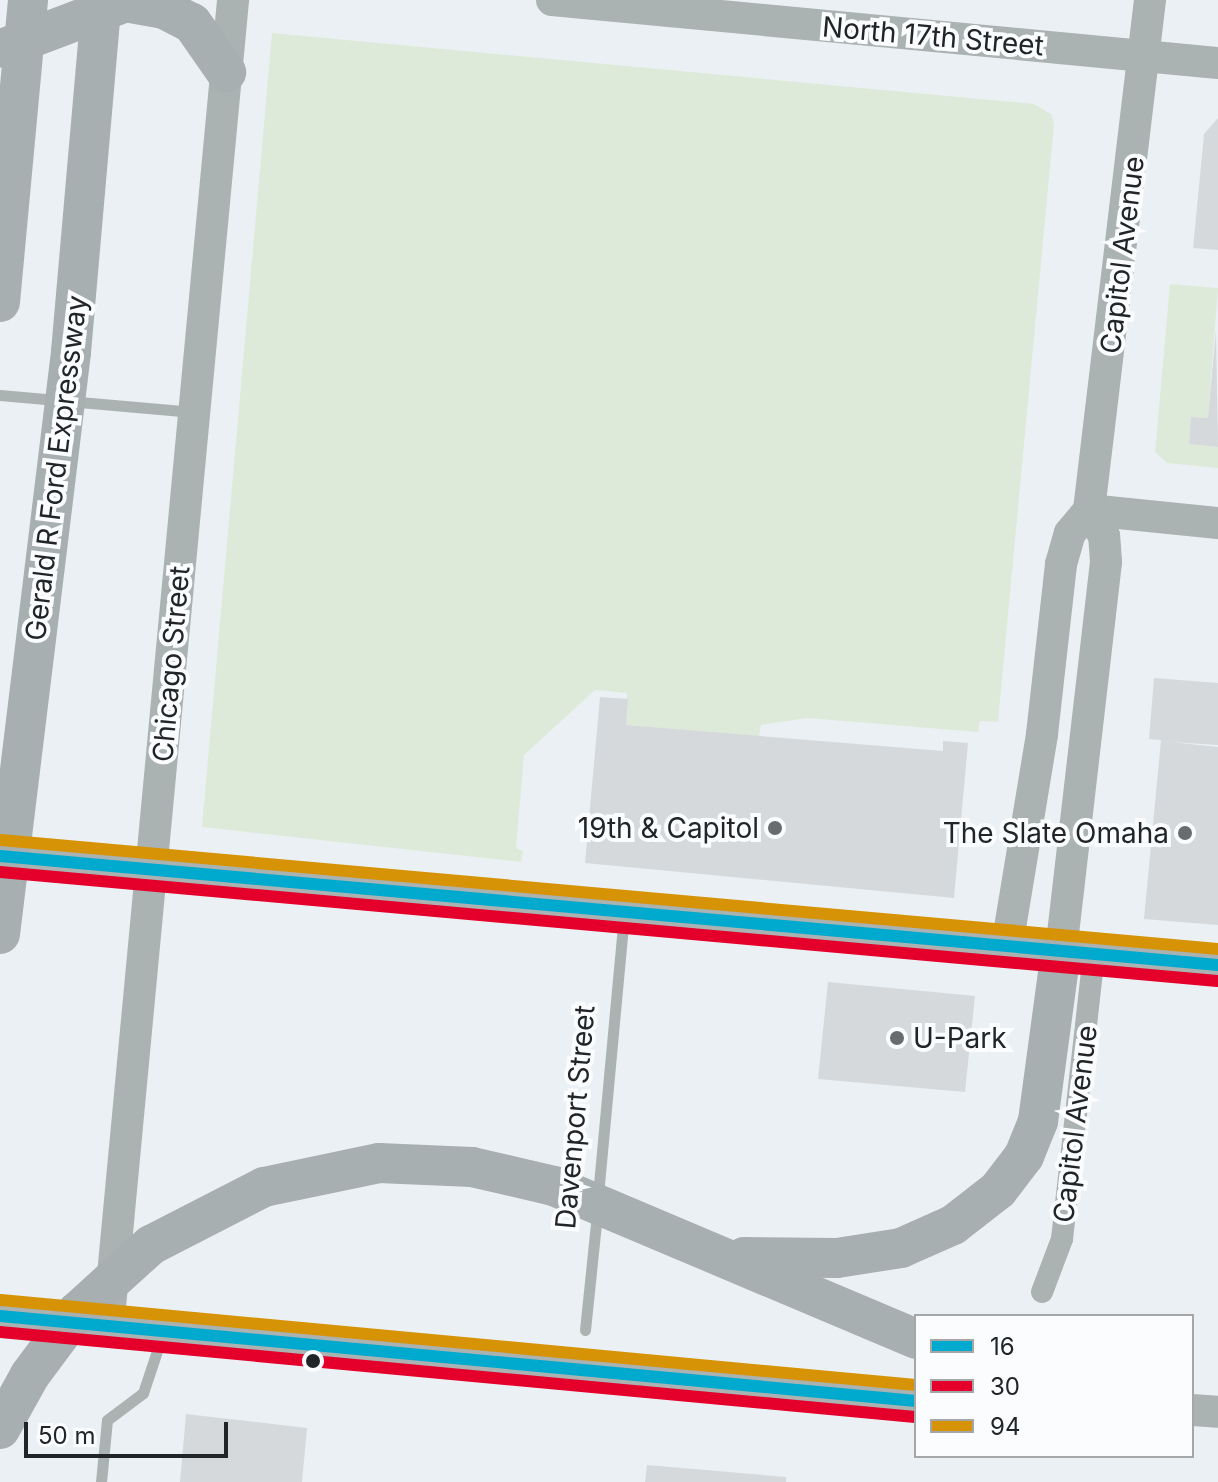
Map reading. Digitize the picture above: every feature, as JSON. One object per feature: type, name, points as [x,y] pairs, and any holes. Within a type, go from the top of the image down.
[{"type":"highway","points":[[0,50],[116,0],[164,9],[192,23],[226,72]]},
{"type":"highway","name":"Gerald R Ford Expressway","points":[[0,934],[66,396],[98,65],[116,0]]},
{"type":"highway","points":[[0,302],[28,1]]},
{"type":"highway","points":[[720,1254],[813,1259],[891,1250],[939,1233],[989,1198],[1014,1171],[1038,1121],[1077,952]]},
{"type":"highway","points":[[0,1429],[54,1340],[126,1263],[195,1218],[276,1183],[379,1163],[472,1167],[562,1188],[914,1338]]},
{"type":"street","name":"Chicago Street","points":[[108,1328],[233,0]]},
{"type":"street","name":"North 17th Street","points":[[552,0],[704,7],[1218,63]]},
{"type":"street","name":"Capitol Avenue","points":[[1007,946],[1042,734],[1061,564],[1070,533],[1089,510],[1150,0]]},
{"type":"street","name":"Capitol Avenue","points":[[1042,1292],[1062,1239],[1077,952],[1106,562],[1100,525],[1089,510]]},
{"type":"street","points":[[1089,510],[1218,523]]},
{"type":"street","points":[[0,856],[625,909],[1218,965]]},
{"type":"street","points":[[0,1316],[914,1401]]},
{"type":"street","points":[[1194,1410],[1218,1412]]},
{"type":"lane","points":[[0,395],[194,412]]},
{"type":"lane","name":"Davenport Street","points":[[585,1330],[625,909]]},
{"type":"lane","points":[[101,1482],[107,1420],[143,1393],[163,1333]]},
{"type":"green space","points":[[272,33],[1034,104],[1051,114],[1054,124],[998,722],[980,721],[978,732],[807,718],[761,725],[759,737],[626,725],[627,693],[595,690],[524,755],[516,848],[523,851],[521,862],[202,827]]},
{"type":"green space","points":[[1170,284],[1218,288],[1208,418],[1192,417],[1189,444],[1218,447],[1218,468],[1167,463],[1155,452]]},
{"type":"building","points":[[1218,118],[1218,250],[1193,248],[1204,134]]},
{"type":"building","points":[[1216,330],[1218,447],[1189,444],[1191,417],[1208,418]]},
{"type":"building","name":"The Slate Omaha","points":[[1154,678],[1218,683],[1218,745],[1170,742],[1218,747],[1218,925],[1144,919],[1161,740],[1149,739]]},
{"type":"building","name":"19th & Capitol","points":[[600,697],[628,699],[626,725],[943,751],[943,741],[968,743],[954,898],[585,863]]},
{"type":"building","name":"U-Park","points":[[828,982],[975,996],[965,1092],[818,1079]]},
{"type":"building","points":[[186,1414],[307,1428],[302,1482],[180,1482]]},
{"type":"building","points":[[647,1465],[786,1477],[786,1482],[645,1482]]},
{"type":"transit line","name":"94","points":[[1,840],[1218,949]]},
{"type":"transit line","name":"16","points":[[0,856],[1218,965]]},
{"type":"transit line","name":"30","points":[[0,872],[1217,981]]},
{"type":"transit line","name":"94","points":[[1,1300],[914,1385]]},
{"type":"transit line","name":"16","points":[[0,1316],[914,1401]]},
{"type":"transit line","name":"30","points":[[0,1332],[914,1417]]},
{"type":"place","name":"19th & Capitol","points":[[775,828]]},
{"type":"place","name":"The Slate Omaha","points":[[1185,833]]},
{"type":"place","name":"U-Park","points":[[897,1038]]}]
